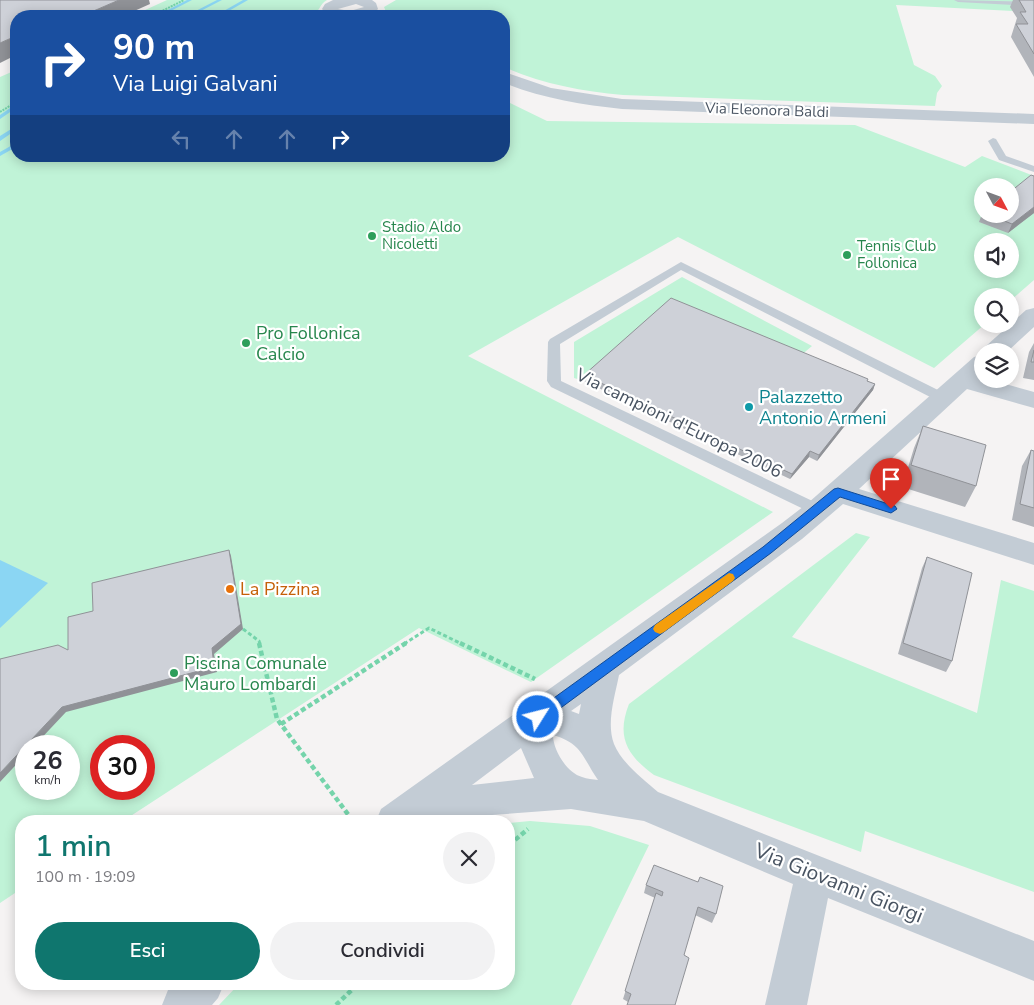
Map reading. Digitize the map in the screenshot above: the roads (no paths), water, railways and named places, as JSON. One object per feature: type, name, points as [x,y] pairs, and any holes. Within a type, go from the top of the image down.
[{"type":"street","points":[[330,10],[330,6],[340,2],[356,0],[364,1],[374,8]]},
{"type":"street","name":"Via Eleonora Baldi","points":[[510,79],[573,98],[622,104],[1034,119]]},
{"type":"street","points":[[1003,343],[1034,315]]},
{"type":"street","points":[[402,815],[767,550],[828,501],[974,369]]},
{"type":"street","points":[[962,380],[1034,400]]},
{"type":"street","points":[[828,501],[1034,554]]},
{"type":"street","points":[[596,744],[598,700],[604,669]]},
{"type":"street","points":[[549,709],[537,744],[548,770],[571,792]]},
{"type":"street","name":"Via Giovanni Giorgi","points":[[549,709],[566,722],[587,734],[596,744],[618,778],[645,804]]},
{"type":"street","name":"Via Giovanni Giorgi","points":[[423,815],[459,804],[492,798],[571,792],[645,804],[814,874],[1034,961]]},
{"type":"street","points":[[786,1005],[814,874]]},
{"type":"street","points":[[183,1005],[198,990]]},
{"type":"lane","points":[[958,0],[1034,4]]},
{"type":"lane","points":[[992,141],[1002,158],[1034,169]]},
{"type":"lane","name":"Via campioni d'Europa 2006","points":[[828,501],[556,384],[554,381],[554,342],[682,265],[942,398]]},
{"type":"water","points":[[0,560],[48,583],[0,628]]},
{"type":"waterway","points":[[170,10],[190,0]]},
{"type":"waterway","points":[[200,10],[220,0]]},
{"type":"waterway","points":[[228,10],[246,0]]},
{"type":"waterway","points":[[0,117],[10,110]]},
{"type":"waterway","points":[[0,139],[10,132]]},
{"type":"waterway","points":[[0,154],[10,148]]},
{"type":"place","name":"Stadio Aldo Nicoletti","points":[[372,236]]},
{"type":"place","name":"Tennis Club Follonica","points":[[847,255]]},
{"type":"place","name":"Pro Follonica Calcio","points":[[246,343]]},
{"type":"place","name":"Palazzetto Antonio Armeni","points":[[749,407]]},
{"type":"place","name":"La Pizzina","points":[[230,589]]},
{"type":"place","name":"Piscina Comunale Mauro Lombardi","points":[[174,673]]}]
